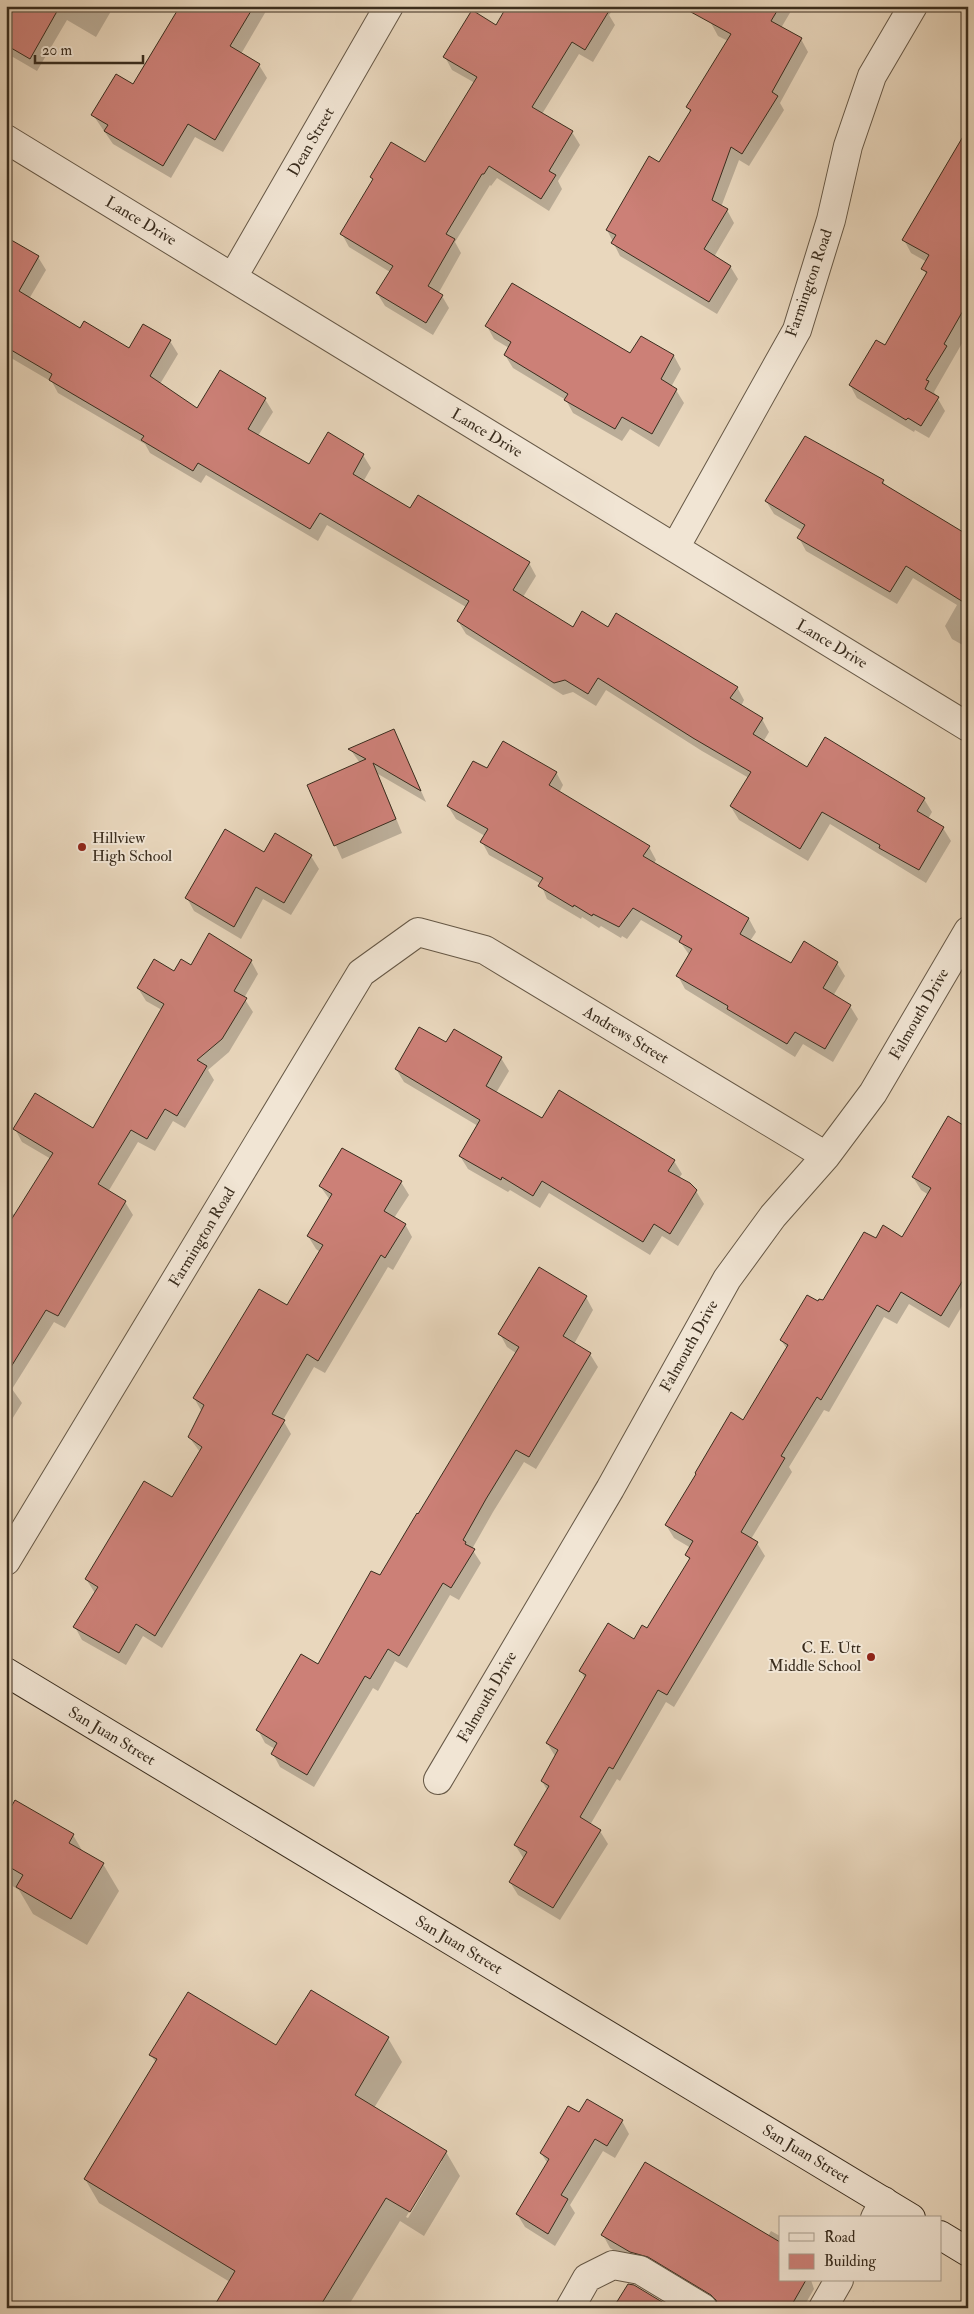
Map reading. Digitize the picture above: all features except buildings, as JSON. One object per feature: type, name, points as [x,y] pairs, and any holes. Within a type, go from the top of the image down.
[{"type":"street","name":"Dean Street","points":[[233,277],[389,6]]},
{"type":"street","name":"Farmington Road","points":[[675,548],[796,330],[831,220],[848,146],[872,76],[913,6]]},
{"type":"street","name":"Lance Drive","points":[[6,139],[968,727]]},
{"type":"street","name":"Falmouth Drive","points":[[438,1780],[610,1489],[727,1279],[773,1216],[826,1156],[873,1093],[968,931]]},
{"type":"street","name":"Farmington Road","points":[[6,1561],[360,973],[418,932]]},
{"type":"street","name":"Andrews Street","points":[[418,932],[485,950],[826,1156]]},
{"type":"street","name":"San Juan Street","points":[[6,1672],[880,2210],[904,2216]]},
{"type":"street","points":[[942,2236],[968,2252]]},
{"type":"street","points":[[570,2308],[588,2278],[613,2265],[640,2270],[704,2308]]},
{"type":"street","points":[[823,2308],[838,2282]]},
{"type":"place","name":"Hillview High School","points":[[82,847]]},
{"type":"place","name":"C. E. Utt Middle School","points":[[871,1657]]}]
